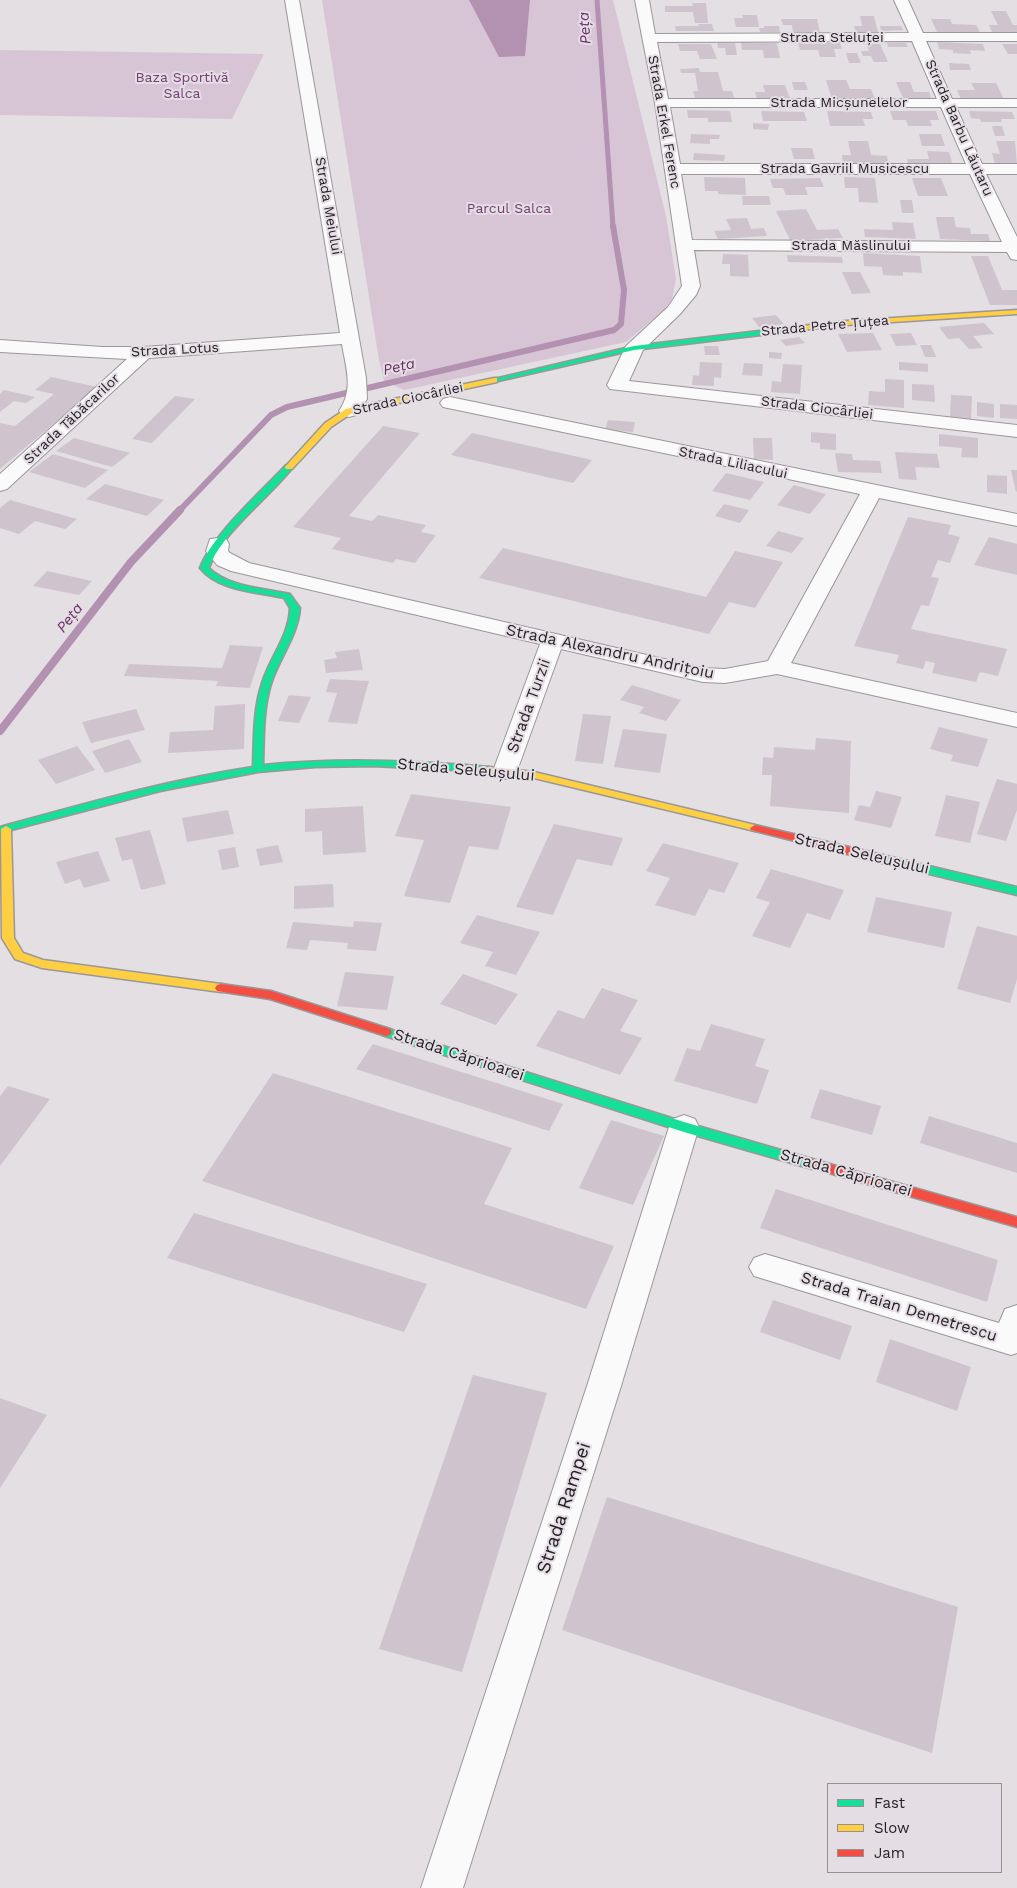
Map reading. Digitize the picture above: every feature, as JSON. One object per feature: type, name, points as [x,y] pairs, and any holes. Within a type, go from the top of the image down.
[{"type":"street","name":"Strada Meiului","points":[[292,0],[357,378],[353,405]]},
{"type":"street","name":"Strada Erkel Ferenc","points":[[634,348],[688,294],[691,286],[662,103],[642,0]]},
{"type":"street","name":"Strada Barbu Lăutaru","points":[[901,0],[976,169],[1016,250]]},
{"type":"street","name":"Strada Steluței","points":[[648,38],[1017,37]]},
{"type":"street","name":"Strada Micșunelelor","points":[[662,103],[1017,103]]},
{"type":"street","name":"Strada Gavriil Musicescu","points":[[673,169],[1017,169]]},
{"type":"street","name":"Strada Măslinului","points":[[684,245],[1016,250]]},
{"type":"street","name":"Strada Petre Țuțea","points":[[562,365],[634,348],[846,324],[1017,312]]},
{"type":"street","name":"Strada Lotus","points":[[0,346],[102,353],[144,353],[350,338]]},
{"type":"street","name":"Strada Ciocârliei","points":[[634,348],[617,385],[1017,430]]},
{"type":"street","name":"Strada Tăbăcarilor","points":[[0,485],[144,353]]},
{"type":"street","name":"Strada Ciocârliei","points":[[218,544],[328,425],[353,405],[562,365]]},
{"type":"street","name":"Strada Liliacului","points":[[450,403],[1017,520]]},
{"type":"street","points":[[777,667],[872,491]]},
{"type":"street","points":[[218,544],[204,562],[204,568],[208,573],[225,582],[287,596],[293,603],[296,611],[293,622],[268,673],[260,710],[258,769]]},
{"type":"street","name":"Strada Alexandru Andrițoiu","points":[[218,544],[217,551],[222,558],[233,565],[703,675],[725,676],[777,667],[1017,720]]},
{"type":"street","name":"Strada Turzii","points":[[505,771],[553,640]]},
{"type":"street","name":"Strada Seleușului","points":[[3,830],[157,788],[258,769],[334,763],[450,766],[534,775],[1017,891]]},
{"type":"street","name":"Strada Căprioarei","points":[[3,830],[8,938],[19,956],[42,964],[271,995],[684,1127],[1017,1222]]},
{"type":"street","name":"Strada Rampei","points":[[442,1888],[592,1424],[684,1127]]},
{"type":"street","name":"Strada Traian Demetrescu","points":[[765,1267],[1010,1341],[1017,1319]]},
{"type":"green space","name":"Parcul Salca","points":[[322,0],[613,0],[666,216],[676,279],[672,299],[664,310],[626,342],[404,390],[384,381],[379,360]]},
{"type":"green space","name":"Baza Sportivă Salca","points":[[0,50],[264,54],[232,119],[0,115]]},
{"type":"shaded area","points":[[469,0],[530,0],[525,56],[499,57]]},
{"type":"building","points":[[692,3],[706,3],[708,23],[695,23],[693,12],[665,12],[665,6],[693,6]]},
{"type":"building","points":[[991,11],[1006,11],[1013,25],[1017,25],[1017,32],[992,32],[989,25],[998,25]]},
{"type":"building","points":[[742,15],[757,15],[759,27],[736,27],[734,18],[743,18]]},
{"type":"building","points":[[860,16],[874,16],[878,32],[856,32],[854,26],[862,26]]},
{"type":"building","points":[[781,19],[817,19],[820,33],[793,32],[792,25],[783,25]]},
{"type":"building","points":[[931,19],[950,19],[952,24],[976,25],[980,32],[937,32]]},
{"type":"building","points":[[698,24],[712,24],[714,31],[676,31],[675,26],[699,26]]},
{"type":"building","points":[[764,26],[779,26],[780,32],[760,32],[759,28],[764,28]]},
{"type":"building","points":[[880,26],[901,26],[903,30],[881,31]]},
{"type":"building","points":[[717,42],[735,43],[737,55],[726,55],[725,48],[718,48]]},
{"type":"building","points":[[741,42],[777,43],[780,58],[764,58],[763,50],[742,50]]},
{"type":"building","points":[[937,42],[983,44],[985,51],[970,50],[971,54],[953,53],[953,50],[939,49]]},
{"type":"building","points":[[798,43],[840,43],[842,49],[834,49],[836,57],[820,57],[818,50],[800,50]]},
{"type":"building","points":[[887,43],[906,43],[908,47],[888,47]]},
{"type":"building","points":[[678,44],[711,44],[717,59],[700,59],[697,51],[680,51]]},
{"type":"building","points":[[866,44],[880,44],[888,62],[874,62],[871,56],[863,56],[861,51],[869,51]]},
{"type":"building","points":[[1002,44],[1017,44],[1017,54],[1008,54]]},
{"type":"building","points":[[846,53],[857,53],[861,63],[849,63]]},
{"type":"building","points":[[949,63],[969,64],[971,70],[950,70]]},
{"type":"building","points":[[699,68],[700,72],[718,72],[723,91],[732,91],[734,98],[695,98],[693,91],[698,91],[695,73],[681,73],[680,69]]},
{"type":"building","points":[[826,80],[846,80],[850,89],[871,89],[875,99],[832,99]]},
{"type":"building","points":[[792,82],[805,82],[808,90],[794,90]]},
{"type":"building","points":[[896,82],[910,82],[914,92],[929,92],[931,98],[903,98]]},
{"type":"building","points":[[971,83],[996,83],[1004,99],[961,99],[957,90],[975,90]]},
{"type":"building","points":[[763,85],[785,85],[790,99],[757,99],[755,92],[765,92]]},
{"type":"building","points":[[687,110],[730,111],[732,122],[708,122],[708,118],[688,118]]},
{"type":"building","points":[[761,111],[804,112],[807,121],[763,121]]},
{"type":"building","points":[[827,111],[871,112],[873,119],[863,119],[865,126],[830,126]]},
{"type":"building","points":[[890,111],[936,111],[939,120],[930,120],[932,126],[908,126],[906,120],[893,120]]},
{"type":"building","points":[[969,111],[1012,112],[1015,119],[1001,119],[1002,122],[981,122],[980,119],[971,118]]},
{"type":"building","points":[[753,123],[769,124],[768,130],[753,129]]},
{"type":"building","points":[[992,126],[1002,126],[1005,136],[995,136]]},
{"type":"building","points":[[691,134],[720,135],[719,139],[710,139],[710,144],[690,143]]},
{"type":"building","points":[[919,134],[941,134],[945,146],[922,146]]},
{"type":"building","points":[[848,141],[868,141],[871,155],[887,156],[889,165],[843,164],[842,155],[851,155]]},
{"type":"building","points":[[996,141],[1015,141],[1017,165],[995,164],[992,153],[1000,154]]},
{"type":"building","points":[[791,148],[812,148],[815,159],[794,159]]},
{"type":"building","points":[[927,151],[949,152],[953,166],[908,165],[907,159],[929,159]]},
{"type":"building","points":[[694,153],[725,155],[724,161],[693,160]]},
{"type":"building","points":[[704,177],[745,178],[746,195],[718,194],[718,191],[705,191]]},
{"type":"building","points":[[844,177],[875,178],[878,203],[859,202],[858,188],[845,188]]},
{"type":"building","points":[[820,178],[824,187],[805,187],[808,195],[786,195],[783,188],[773,188],[770,179]]},
{"type":"building","points":[[912,178],[941,178],[948,196],[918,196]]},
{"type":"building","points":[[742,196],[769,196],[771,205],[743,205]]},
{"type":"building","points":[[900,200],[912,200],[914,213],[902,213]]},
{"type":"building","points":[[806,209],[817,230],[838,229],[843,238],[790,240],[776,211]]},
{"type":"building","points":[[936,217],[954,217],[956,227],[970,228],[971,234],[988,234],[990,241],[940,239]]},
{"type":"building","points":[[747,218],[751,229],[764,228],[767,236],[718,239],[714,231],[731,230],[726,219]]},
{"type":"building","points":[[892,222],[913,223],[916,239],[865,237],[864,229],[893,230]]},
{"type":"building","points":[[863,253],[920,256],[922,273],[903,272],[903,276],[883,275],[882,267],[864,266]]},
{"type":"building","points":[[723,254],[748,255],[749,277],[730,276],[730,264],[722,264]]},
{"type":"building","points":[[787,255],[842,257],[843,263],[788,262]]},
{"type":"building","points":[[971,256],[988,256],[1002,290],[1017,290],[1017,305],[990,305]]},
{"type":"building","points":[[842,272],[860,272],[871,293],[852,294]]},
{"type":"building","points":[[776,315],[784,324],[759,327],[752,318]]},
{"type":"building","points":[[984,323],[994,334],[973,336],[983,348],[969,349],[959,338],[948,339],[939,327]]},
{"type":"building","points":[[873,333],[882,350],[847,352],[838,334]]},
{"type":"building","points":[[911,333],[917,345],[896,346],[890,334]]},
{"type":"building","points":[[799,337],[805,343],[786,346],[780,340]]},
{"type":"building","points":[[920,345],[931,345],[936,357],[925,357]]},
{"type":"building","points":[[704,346],[718,346],[720,355],[705,355]]},
{"type":"building","points":[[769,352],[782,353],[781,359],[769,358]]},
{"type":"building","points":[[700,362],[722,363],[721,378],[714,377],[714,386],[692,385],[693,375],[699,376]]},
{"type":"building","points":[[899,362],[928,364],[928,372],[899,370]]},
{"type":"building","points":[[744,363],[763,364],[762,376],[742,375]]},
{"type":"building","points":[[783,364],[802,365],[800,394],[771,392],[772,381],[781,382]]},
{"type":"building","points":[[51,377],[97,387],[0,469],[0,423],[15,426],[54,394],[35,390]]},
{"type":"building","points":[[885,379],[904,380],[904,408],[868,405],[869,391],[885,392]]},
{"type":"building","points":[[912,384],[934,385],[935,402],[912,400]]},
{"type":"building","points":[[4,390],[35,397],[26,403],[14,401],[0,412],[0,394]]},
{"type":"building","points":[[951,395],[972,396],[971,419],[950,417]]},
{"type":"building","points":[[175,396],[195,399],[152,443],[132,439]]},
{"type":"building","points":[[977,402],[994,404],[994,418],[977,416]]},
{"type":"building","points":[[1000,404],[1017,405],[1017,419],[1000,418]]},
{"type":"building","points":[[608,420],[635,422],[633,432],[605,430]]},
{"type":"building","points":[[383,426],[420,433],[349,516],[372,521],[378,515],[426,525],[421,532],[436,535],[415,563],[396,559],[393,563],[332,549],[341,538],[293,527]]},
{"type":"building","points":[[811,432],[836,434],[836,450],[820,449],[820,443],[811,442]]},
{"type":"building","points":[[472,433],[592,460],[573,483],[451,455]]},
{"type":"building","points":[[939,434],[978,438],[978,458],[961,457],[962,448],[939,446]]},
{"type":"building","points":[[74,438],[130,453],[112,467],[56,451]]},
{"type":"building","points":[[753,438],[772,438],[773,460],[754,459]]},
{"type":"building","points":[[895,452],[937,454],[940,468],[915,467],[917,480],[899,479]]},
{"type":"building","points":[[835,453],[852,454],[853,460],[880,461],[882,473],[838,472]]},
{"type":"building","points":[[53,454],[108,470],[85,488],[29,472]]},
{"type":"building","points":[[1011,470],[1017,470],[1016,492]]},
{"type":"building","points":[[726,473],[764,482],[750,500],[712,491]]},
{"type":"building","points":[[987,475],[1007,476],[1007,494],[987,492]]},
{"type":"building","points":[[105,484],[164,500],[147,516],[86,499]]},
{"type":"building","points":[[794,485],[826,494],[810,514],[777,505]]},
{"type":"building","points":[[10,500],[77,519],[65,529],[35,521],[19,534],[0,528],[0,508]]},
{"type":"building","points":[[724,504],[749,510],[740,523],[715,516]]},
{"type":"building","points":[[908,517],[951,525],[948,534],[960,537],[950,563],[938,560],[931,577],[939,578],[929,606],[921,605],[911,629],[1007,649],[998,676],[980,672],[976,682],[932,673],[935,663],[926,661],[923,669],[896,663],[899,655],[854,646]]},
{"type":"building","points":[[778,531],[804,538],[792,553],[766,546]]},
{"type":"building","points":[[989,537],[1017,544],[1017,575],[974,565]]},
{"type":"building","points":[[503,548],[706,597],[735,551],[783,562],[755,608],[729,602],[709,634],[479,578]]},
{"type":"building","points":[[47,571],[92,581],[79,595],[33,586]]},
{"type":"building","points":[[230,645],[263,647],[250,688],[216,686],[218,681],[124,676],[129,664],[222,668]]},
{"type":"building","points":[[359,649],[363,670],[326,673],[324,660],[337,658],[335,652]]},
{"type":"building","points":[[330,679],[369,681],[357,724],[328,722],[337,693],[326,692]]},
{"type":"building","points":[[632,685],[681,700],[666,721],[639,713],[644,707],[620,700]]},
{"type":"building","points":[[289,695],[311,697],[299,723],[278,721]]},
{"type":"building","points":[[245,704],[244,749],[168,753],[170,732],[213,730],[215,706]]},
{"type":"building","points":[[136,709],[145,730],[91,743],[82,722]]},
{"type":"building","points":[[583,714],[611,716],[603,764],[575,761]]},
{"type":"building","points":[[939,727],[988,739],[978,767],[951,761],[953,755],[930,749]]},
{"type":"building","points":[[623,729],[667,734],[660,773],[614,767]]},
{"type":"building","points":[[816,738],[851,741],[849,813],[770,806],[772,775],[762,775],[763,757],[773,758],[774,747],[815,750]]},
{"type":"building","points":[[129,739],[142,762],[105,773],[92,751]]},
{"type":"building","points":[[77,746],[95,770],[56,784],[38,760]]},
{"type":"building","points":[[997,779],[1017,784],[1017,810],[1006,841],[977,834]]},
{"type":"building","points":[[876,791],[902,797],[891,828],[854,820],[859,805],[870,807]]},
{"type":"building","points":[[411,794],[511,807],[498,850],[469,846],[450,903],[404,896],[424,840],[395,836]]},
{"type":"building","points":[[946,795],[980,802],[970,843],[935,836]]},
{"type":"building","points":[[363,806],[366,852],[323,855],[322,831],[305,832],[305,809]]},
{"type":"building","points":[[228,810],[234,834],[187,842],[182,818]]},
{"type":"building","points":[[554,824],[623,838],[612,866],[577,859],[553,915],[516,907]]},
{"type":"building","points":[[150,830],[166,884],[141,890],[132,859],[122,861],[115,838]]},
{"type":"building","points":[[663,843],[739,863],[724,893],[709,889],[695,916],[655,905],[670,878],[646,871]]},
{"type":"building","points":[[278,845],[283,862],[260,866],[256,849]]},
{"type":"building","points":[[235,847],[239,867],[222,870],[218,850]]},
{"type":"building","points":[[98,851],[110,881],[84,888],[80,879],[65,884],[56,862]]},
{"type":"building","points":[[771,869],[844,890],[830,920],[807,913],[790,948],[752,936],[770,902],[756,898]]},
{"type":"building","points":[[333,884],[334,907],[294,909],[294,886]]},
{"type":"building","points":[[876,897],[952,912],[944,948],[867,932]]},
{"type":"building","points":[[477,915],[540,932],[516,975],[485,966],[493,952],[460,943]]},
{"type":"building","points":[[354,921],[382,923],[376,951],[347,949],[348,943],[310,940],[307,950],[286,948],[293,922],[353,927]]},
{"type":"building","points":[[977,926],[1017,936],[1017,979],[1010,1003],[957,989]]},
{"type":"building","points":[[345,972],[394,976],[387,1010],[337,1006]]},
{"type":"building","points":[[463,974],[518,994],[496,1025],[440,1004]]},
{"type":"building","points":[[602,988],[638,1000],[620,1031],[642,1038],[620,1075],[536,1046],[558,1010],[584,1019]]},
{"type":"building","points":[[711,1024],[765,1039],[755,1066],[769,1070],[757,1104],[674,1081],[687,1048],[700,1051]]},
{"type":"building","points":[[373,1044],[563,1104],[549,1131],[356,1069]]},
{"type":"building","points":[[273,1073],[512,1148],[484,1204],[614,1246],[586,1309],[202,1181]]},
{"type":"building","points":[[8,1086],[50,1099],[0,1166],[0,1096]]},
{"type":"building","points":[[820,1089],[881,1106],[872,1135],[810,1118]]},
{"type":"building","points":[[929,1116],[1017,1143],[1017,1173],[920,1143]]},
{"type":"building","points":[[611,1120],[664,1136],[633,1205],[579,1188]]},
{"type":"building","points":[[776,1189],[998,1260],[987,1302],[760,1228]]},
{"type":"building","points":[[194,1213],[427,1284],[404,1332],[167,1258]]},
{"type":"building","points":[[773,1300],[852,1326],[840,1360],[760,1332]]},
{"type":"building","points":[[890,1339],[971,1367],[957,1411],[876,1382]]},
{"type":"building","points":[[473,1375],[547,1393],[462,1672],[379,1649]]},
{"type":"building","points":[[0,1398],[47,1415],[0,1488]]},
{"type":"building","points":[[607,1497],[958,1607],[932,1753],[562,1630]]},
{"type":"waterway","name":"Peța","points":[[597,0],[613,227]]},
{"type":"waterway","name":"Peța","points":[[179,511],[271,415],[287,407],[614,330],[621,324],[624,290],[613,226]]},
{"type":"waterway","name":"Peța","points":[[0,731],[131,562],[180,510]]},
{"type":"traffic: fast","points":[[494,380],[634,348],[792,329]]},
{"type":"traffic: fast","points":[[258,769],[259,726],[263,694],[269,675],[292,626],[295,608],[287,596],[231,584],[211,575],[204,568],[207,560],[227,533],[289,467]]},
{"type":"traffic: fast","points":[[0,830],[193,780],[258,769],[315,764],[373,763],[489,770]]},
{"type":"traffic: fast","points":[[883,859],[1017,891]]},
{"type":"traffic: fast","points":[[386,1032],[684,1127],[812,1164]]},
{"type":"traffic: slow","points":[[792,329],[846,323],[1017,312]]},
{"type":"traffic: slow","points":[[289,467],[328,425],[349,411],[494,380]]},
{"type":"traffic: slow","points":[[489,770],[534,775],[755,828]]},
{"type":"traffic: slow","points":[[6,829],[8,938],[19,956],[42,964],[221,988]]},
{"type":"traffic: jam","points":[[755,828],[883,859]]},
{"type":"traffic: jam","points":[[221,988],[271,995],[386,1032]]},
{"type":"traffic: jam","points":[[812,1164],[1017,1222]]}]
